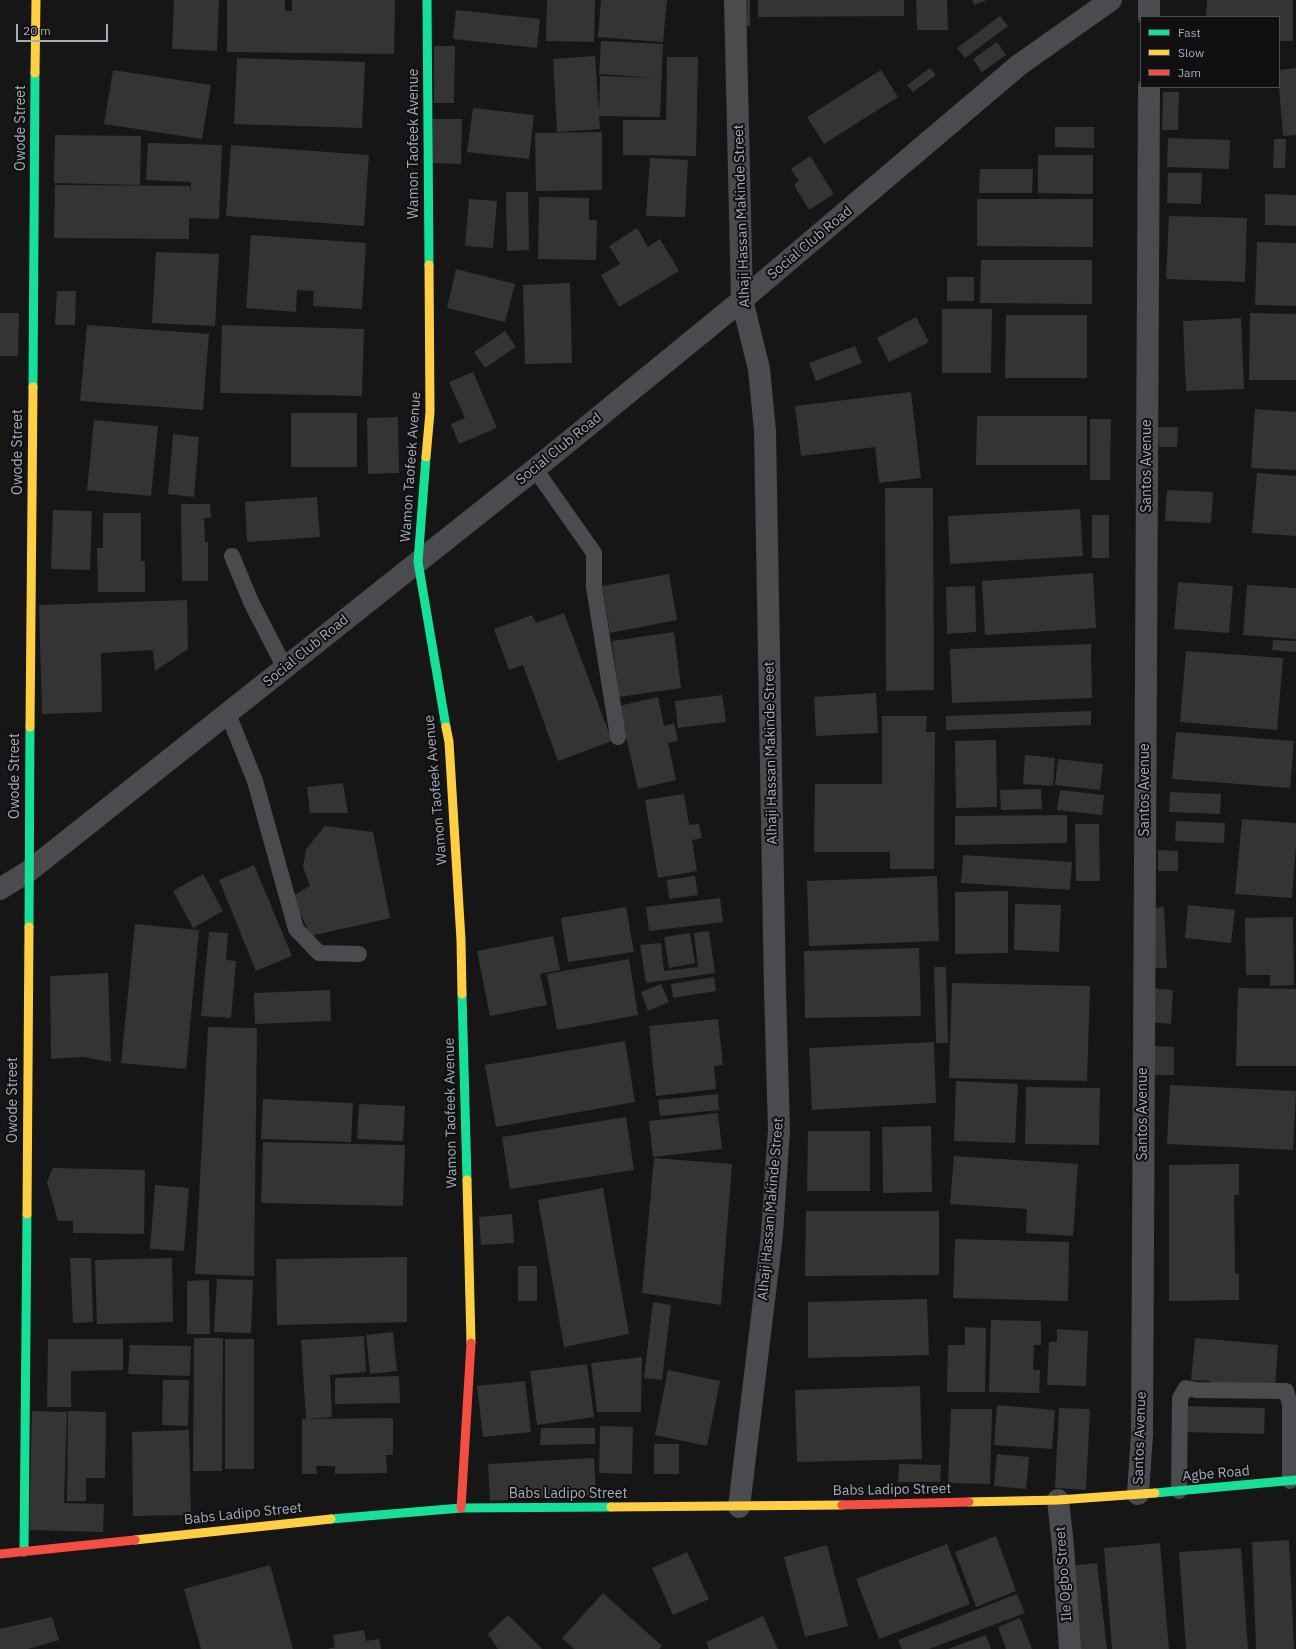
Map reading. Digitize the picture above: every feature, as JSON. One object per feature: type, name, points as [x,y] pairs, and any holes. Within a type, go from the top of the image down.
[{"type":"street","name":"Owode Street","points":[[24,1552],[36,0]]},
{"type":"street","name":"Wamon Taofeek Avenue","points":[[427,0],[430,412],[418,562],[449,742],[461,940],[471,1356],[461,1508]]},
{"type":"street","name":"Alhaji Hassan Makinde Street","points":[[735,0],[742,300],[759,369],[765,431],[775,991],[779,1130],[772,1234],[739,1507]]},
{"type":"street","name":"Social Club Road","points":[[0,889],[29,871],[535,469],[742,300],[1020,65],[1111,0]]},
{"type":"street","points":[[1149,0],[1149,16]]},
{"type":"street","name":"Santos Avenue","points":[[1138,1494],[1142,1426],[1149,88]]},
{"type":"street","name":"Agbe Road","points":[[1138,1494],[1293,1480]]},
{"type":"street","name":"Babs Ladipo Street","points":[[0,1554],[346,1517],[461,1508],[739,1507],[1058,1500],[1138,1494]]},
{"type":"street","name":"Ile Ogbo Street","points":[[1058,1500],[1063,1546],[1070,1649]]},
{"type":"lane","points":[[535,469],[594,553],[594,587],[618,737]]},
{"type":"lane","points":[[232,556],[251,602],[285,668]]},
{"type":"lane","points":[[228,714],[256,781],[296,928],[319,953],[359,954]]},
{"type":"lane","points":[[1179,1491],[1180,1398],[1186,1388],[1196,1390],[1286,1391],[1290,1404],[1293,1480]]},
{"type":"building","points":[[174,0],[219,0],[217,51],[172,49]]},
{"type":"building","points":[[227,0],[285,0],[285,11],[292,11],[292,0],[395,0],[394,54],[227,52]]},
{"type":"building","points":[[547,0],[595,0],[594,42],[546,41]]},
{"type":"building","points":[[601,0],[667,0],[663,42],[598,37]]},
{"type":"building","points":[[737,0],[750,0],[750,26],[738,26]]},
{"type":"building","points":[[758,0],[904,0],[904,16],[758,17]]},
{"type":"building","points":[[916,0],[947,0],[948,30],[917,30]]},
{"type":"building","points":[[972,0],[987,0],[974,5]]},
{"type":"building","points":[[1207,0],[1293,0],[1293,41],[1280,41],[1280,16],[1206,16]]},
{"type":"building","points":[[456,10],[540,19],[537,48],[453,39]]},
{"type":"building","points":[[1000,16],[1008,26],[965,58],[957,48]]},
{"type":"building","points":[[601,41],[663,44],[660,117],[599,116],[600,129],[557,132],[553,59],[595,56],[599,113],[600,76],[657,78],[599,74]]},
{"type":"building","points":[[997,42],[1006,55],[982,72],[973,59]]},
{"type":"building","points":[[434,46],[455,46],[454,103],[434,103]]},
{"type":"building","points":[[667,57],[698,57],[696,156],[623,155],[623,120],[666,120]]},
{"type":"building","points":[[237,58],[365,62],[362,128],[234,124]]},
{"type":"building","points":[[930,68],[936,75],[913,92],[907,85]]},
{"type":"building","points":[[1296,68],[1296,135],[1283,136],[1279,88],[1280,70]]},
{"type":"building","points":[[113,70],[211,85],[202,139],[104,124]]},
{"type":"building","points":[[881,70],[898,97],[824,144],[807,117]]},
{"type":"building","points":[[1163,92],[1179,92],[1178,130],[1162,130]]},
{"type":"building","points":[[473,108],[534,115],[529,159],[467,152]]},
{"type":"building","points":[[433,119],[462,119],[461,164],[432,163]]},
{"type":"building","points":[[1055,127],[1094,127],[1094,148],[1055,147]]},
{"type":"building","points":[[602,132],[602,190],[536,191],[535,133]]},
{"type":"building","points":[[55,135],[141,136],[140,185],[54,183]]},
{"type":"building","points":[[1168,138],[1230,140],[1229,169],[1167,167]]},
{"type":"building","points":[[1274,139],[1286,139],[1285,168],[1273,168]]},
{"type":"building","points":[[148,143],[222,145],[219,219],[189,218],[189,239],[54,238],[55,185],[190,186],[190,197],[191,182],[146,180]]},
{"type":"building","points":[[231,145],[369,155],[364,226],[226,216]]},
{"type":"building","points":[[1038,155],[1093,155],[1093,194],[1038,193]]},
{"type":"building","points":[[810,156],[834,194],[809,210],[794,185],[799,181],[791,169]]},
{"type":"building","points":[[650,158],[688,160],[685,217],[646,216]]},
{"type":"building","points":[[980,169],[1033,169],[1032,193],[979,193]]},
{"type":"building","points":[[1168,173],[1202,173],[1201,204],[1167,203]]},
{"type":"building","points":[[506,192],[528,192],[529,250],[507,251]]},
{"type":"building","points":[[1265,194],[1296,195],[1296,226],[1265,225]]},
{"type":"building","points":[[539,197],[589,198],[589,220],[597,220],[596,260],[538,259]]},
{"type":"building","points":[[469,199],[497,201],[493,248],[465,246]]},
{"type":"building","points":[[977,199],[1093,199],[1093,247],[977,246]]},
{"type":"building","points":[[1169,216],[1247,218],[1245,282],[1166,279]]},
{"type":"building","points":[[637,228],[648,247],[660,239],[679,271],[619,307],[601,275],[620,264],[609,246]]},
{"type":"building","points":[[251,235],[366,243],[362,309],[313,306],[314,291],[297,290],[296,312],[246,308]]},
{"type":"building","points":[[1257,242],[1296,243],[1296,306],[1255,305]]},
{"type":"building","points":[[156,252],[219,254],[215,326],[152,323]]},
{"type":"building","points":[[981,260],[1092,260],[1092,304],[980,303]]},
{"type":"building","points":[[456,269],[515,284],[505,322],[447,308]]},
{"type":"building","points":[[947,277],[974,277],[974,301],[947,301]]},
{"type":"building","points":[[570,283],[572,363],[525,364],[523,285]]},
{"type":"building","points":[[57,291],[76,291],[75,325],[55,325]]},
{"type":"building","points":[[942,309],[992,309],[991,373],[942,373]]},
{"type":"building","points":[[0,313],[19,313],[18,356],[0,356]]},
{"type":"building","points":[[1250,313],[1296,314],[1296,380],[1249,380]]},
{"type":"building","points":[[1006,315],[1087,315],[1087,378],[1005,378]]},
{"type":"building","points":[[916,317],[929,342],[889,362],[877,338]]},
{"type":"building","points":[[1241,318],[1244,389],[1186,391],[1183,321]]},
{"type":"building","points":[[87,325],[209,334],[203,410],[80,401]]},
{"type":"building","points":[[222,325],[364,329],[362,396],[220,393]]},
{"type":"building","points":[[505,331],[516,347],[485,368],[474,352]]},
{"type":"building","points":[[855,346],[862,363],[816,381],[809,363]]},
{"type":"building","points":[[473,372],[497,428],[459,444],[451,424],[465,418],[449,382]]},
{"type":"building","points":[[911,392],[921,478],[879,483],[875,447],[801,456],[795,406]]},
{"type":"building","points":[[1255,409],[1296,412],[1296,470],[1251,468]]},
{"type":"building","points":[[291,413],[357,413],[357,467],[291,467]]},
{"type":"building","points":[[977,416],[1087,416],[1087,465],[976,465]]},
{"type":"building","points":[[398,417],[399,473],[368,474],[367,418]]},
{"type":"building","points":[[1090,419],[1111,419],[1110,480],[1090,480]]},
{"type":"building","points":[[94,420],[158,426],[151,496],[87,490]]},
{"type":"building","points":[[1158,427],[1178,427],[1177,447],[1159,447]]},
{"type":"building","points":[[173,434],[199,437],[194,497],[168,494]]},
{"type":"building","points":[[1257,473],[1296,476],[1296,536],[1252,533]]},
{"type":"building","points":[[885,488],[933,488],[934,690],[886,691]]},
{"type":"building","points":[[1167,490],[1213,492],[1211,523],[1165,521]]},
{"type":"building","points":[[317,497],[320,537],[247,542],[245,502]]},
{"type":"building","points":[[181,504],[210,504],[211,518],[204,518],[205,542],[208,542],[208,581],[182,581]]},
{"type":"building","points":[[1080,509],[1083,556],[950,564],[948,516]]},
{"type":"building","points":[[53,510],[92,511],[90,570],[51,569]]},
{"type":"building","points":[[103,513],[141,513],[141,561],[145,561],[145,592],[98,592],[97,548],[103,548]]},
{"type":"building","points":[[1092,515],[1109,515],[1109,558],[1092,558]]},
{"type":"building","points":[[1093,573],[1096,628],[985,635],[982,581]]},
{"type":"building","points":[[669,574],[677,620],[610,633],[602,586]]},
{"type":"building","points":[[1178,582],[1233,586],[1229,633],[1174,629]]},
{"type":"building","points":[[1247,585],[1296,588],[1296,639],[1243,635]]},
{"type":"building","points":[[975,586],[976,632],[947,634],[946,587]]},
{"type":"building","points":[[187,600],[188,649],[155,671],[153,650],[101,653],[102,712],[42,714],[39,605]]},
{"type":"building","points":[[564,613],[612,741],[558,761],[523,665],[509,670],[494,629],[532,615],[536,623]]},
{"type":"building","points":[[674,632],[681,688],[619,697],[612,641]]},
{"type":"building","points":[[1273,640],[1296,641],[1296,652],[1272,650]]},
{"type":"building","points":[[1091,644],[1092,698],[952,703],[950,649]]},
{"type":"building","points":[[1186,651],[1283,658],[1277,730],[1180,722]]},
{"type":"building","points":[[876,693],[878,733],[816,736],[814,697]]},
{"type":"building","points":[[722,695],[726,722],[678,728],[675,701]]},
{"type":"building","points":[[658,697],[664,726],[674,723],[678,741],[668,743],[676,780],[638,789],[619,706]]},
{"type":"building","points":[[1091,711],[1091,725],[946,730],[946,716]]},
{"type":"building","points":[[882,716],[927,716],[926,732],[935,732],[934,869],[890,869],[890,852],[814,852],[815,784],[882,784]]},
{"type":"building","points":[[1176,732],[1294,741],[1290,788],[1172,779]]},
{"type":"building","points":[[996,740],[997,807],[956,808],[955,741]]},
{"type":"building","points":[[1025,755],[1055,758],[1053,786],[1023,784]]},
{"type":"building","points":[[1058,759],[1103,764],[1100,790],[1055,785]]},
{"type":"building","points":[[343,783],[348,813],[310,813],[307,787]]},
{"type":"building","points":[[1041,789],[1042,809],[1001,810],[1000,790]]},
{"type":"building","points":[[1060,790],[1104,795],[1102,815],[1057,810]]},
{"type":"building","points":[[1170,792],[1221,794],[1220,814],[1169,812]]},
{"type":"building","points":[[684,794],[689,825],[699,824],[702,838],[692,840],[697,871],[658,878],[645,800]]},
{"type":"building","points":[[1067,815],[1067,843],[955,845],[955,816]]},
{"type":"building","points":[[1242,819],[1296,823],[1292,898],[1235,894]]},
{"type":"building","points":[[1176,821],[1225,823],[1224,843],[1175,841]]},
{"type":"building","points":[[1075,824],[1099,824],[1100,881],[1076,881]]},
{"type":"building","points":[[325,826],[373,832],[390,918],[311,936],[292,896],[310,886],[303,867],[306,849]]},
{"type":"building","points":[[1158,850],[1178,851],[1178,871],[1158,871]]},
{"type":"building","points":[[963,855],[1072,862],[1070,890],[961,883]]},
{"type":"building","points":[[254,865],[292,956],[256,971],[219,880]]},
{"type":"building","points":[[203,874],[223,911],[193,928],[173,891]]},
{"type":"building","points":[[695,876],[698,895],[669,899],[667,880]]},
{"type":"building","points":[[937,876],[939,941],[809,946],[807,881]]},
{"type":"building","points":[[1008,891],[1008,953],[955,954],[955,892]]},
{"type":"building","points":[[720,898],[723,922],[649,931],[646,907]]},
{"type":"building","points":[[1015,904],[1061,905],[1059,952],[1014,950]]},
{"type":"building","points":[[1188,905],[1235,910],[1231,943],[1185,938]]},
{"type":"building","points":[[626,907],[634,952],[568,962],[561,918]]},
{"type":"building","points":[[1164,907],[1167,968],[1154,968],[1152,908]]},
{"type":"building","points":[[1293,917],[1294,985],[1270,986],[1270,975],[1246,975],[1245,918]]},
{"type":"building","points":[[135,924],[199,930],[186,1069],[121,1063]]},
{"type":"building","points":[[709,931],[715,973],[646,983],[640,945],[661,943],[664,971],[698,967],[694,933]]},
{"type":"building","points":[[209,932],[228,933],[226,960],[236,961],[231,1018],[201,1016]]},
{"type":"building","points":[[690,933],[695,963],[669,968],[664,937]]},
{"type":"building","points":[[553,936],[560,970],[540,974],[547,1005],[490,1016],[477,951]]},
{"type":"building","points":[[919,948],[921,1016],[805,1018],[804,951]]},
{"type":"building","points":[[629,959],[638,1015],[557,1030],[547,974]]},
{"type":"building","points":[[934,967],[946,967],[948,1043],[936,1043]]},
{"type":"building","points":[[108,973],[111,1062],[83,1057],[51,1059],[50,976]]},
{"type":"building","points":[[714,977],[716,991],[673,998],[671,984]]},
{"type":"building","points":[[952,983],[1090,986],[1087,1081],[949,1078]]},
{"type":"building","points":[[661,984],[669,1002],[648,1011],[641,992]]},
{"type":"building","points":[[1152,988],[1173,990],[1171,1024],[1150,1022]]},
{"type":"building","points":[[1238,988],[1296,989],[1296,1066],[1236,1066]]},
{"type":"building","points":[[330,990],[331,1021],[255,1024],[254,993]]},
{"type":"building","points":[[718,1019],[723,1065],[714,1066],[716,1089],[656,1096],[649,1026]]},
{"type":"building","points":[[208,1027],[257,1028],[254,1276],[195,1274]]},
{"type":"building","points":[[625,1041],[635,1102],[496,1127],[485,1065]]},
{"type":"building","points":[[934,1042],[936,1103],[812,1110],[809,1048]]},
{"type":"building","points":[[1154,1046],[1174,1047],[1174,1075],[1154,1075]]},
{"type":"building","points":[[956,1081],[1018,1084],[1015,1143],[954,1141]]},
{"type":"building","points":[[1170,1085],[1296,1091],[1293,1150],[1167,1144]]},
{"type":"building","points":[[1026,1087],[1100,1088],[1099,1145],[1025,1144]]},
{"type":"building","points":[[718,1094],[719,1110],[660,1116],[658,1100]]},
{"type":"building","points":[[263,1099],[353,1103],[351,1142],[261,1139]]},
{"type":"building","points":[[359,1104],[405,1106],[403,1141],[357,1139]]},
{"type":"building","points":[[718,1113],[722,1149],[653,1157],[649,1121]]},
{"type":"building","points":[[626,1117],[634,1170],[510,1189],[502,1137]]},
{"type":"building","points":[[931,1126],[932,1192],[883,1193],[882,1127]]},
{"type":"building","points":[[808,1131],[870,1131],[870,1191],[807,1191]]},
{"type":"building","points":[[263,1142],[405,1145],[403,1206],[261,1203]]},
{"type":"building","points":[[954,1156],[1078,1164],[1073,1236],[1026,1233],[1027,1209],[950,1204]]},
{"type":"building","points":[[654,1158],[732,1164],[721,1305],[642,1293]]},
{"type":"building","points":[[1239,1164],[1239,1195],[1234,1195],[1235,1273],[1239,1274],[1239,1300],[1169,1301],[1169,1165]]},
{"type":"building","points":[[53,1168],[145,1170],[144,1234],[73,1233],[73,1221],[58,1221],[47,1182]]},
{"type":"building","points":[[155,1185],[189,1188],[184,1251],[150,1249]]},
{"type":"building","points":[[603,1188],[629,1334],[564,1347],[538,1200]]},
{"type":"building","points":[[806,1211],[939,1211],[939,1275],[805,1276]]},
{"type":"building","points":[[512,1214],[514,1243],[481,1245],[479,1217]]},
{"type":"building","points":[[955,1239],[1069,1242],[1068,1301],[953,1298]]},
{"type":"building","points":[[407,1257],[407,1322],[277,1325],[276,1259]]},
{"type":"building","points":[[70,1258],[91,1258],[93,1322],[73,1323]]},
{"type":"building","points":[[172,1258],[173,1322],[97,1324],[95,1260]]},
{"type":"building","points":[[518,1266],[537,1266],[537,1301],[518,1301]]},
{"type":"building","points":[[217,1279],[253,1280],[251,1333],[214,1332]]},
{"type":"building","points":[[209,1280],[210,1334],[187,1334],[187,1281]]},
{"type":"building","points":[[927,1299],[929,1355],[808,1358],[808,1302]]},
{"type":"building","points":[[653,1302],[671,1305],[662,1380],[644,1378]]},
{"type":"building","points":[[991,1320],[1041,1321],[1041,1345],[1034,1345],[1033,1370],[1040,1370],[1039,1393],[989,1392]]},
{"type":"building","points":[[965,1327],[986,1328],[985,1392],[947,1392],[948,1345],[965,1345]]},
{"type":"building","points":[[1057,1329],[1088,1331],[1086,1386],[1047,1385],[1049,1342],[1057,1342]]},
{"type":"building","points":[[393,1332],[397,1371],[370,1374],[366,1335]]},
{"type":"building","points":[[364,1336],[366,1372],[330,1375],[332,1417],[306,1419],[301,1340]]},
{"type":"building","points":[[194,1338],[223,1338],[222,1471],[193,1471]]},
{"type":"building","points":[[1195,1338],[1278,1345],[1275,1387],[1210,1386],[1210,1381],[1191,1380]]},
{"type":"building","points":[[48,1339],[123,1339],[123,1370],[71,1371],[71,1407],[47,1407]]},
{"type":"building","points":[[225,1339],[254,1339],[254,1469],[225,1469]]},
{"type":"building","points":[[130,1345],[191,1346],[190,1376],[128,1374]]},
{"type":"building","points":[[642,1357],[641,1412],[597,1412],[591,1363]]},
{"type":"building","points":[[587,1364],[594,1417],[537,1425],[530,1371]]},
{"type":"building","points":[[668,1370],[720,1381],[707,1446],[655,1435]]},
{"type":"building","points":[[399,1376],[400,1403],[335,1404],[335,1378]]},
{"type":"building","points":[[163,1380],[189,1380],[188,1426],[162,1425]]},
{"type":"building","points":[[525,1381],[531,1432],[483,1437],[477,1386]]},
{"type":"building","points":[[920,1386],[922,1459],[797,1462],[795,1390]]},
{"type":"building","points":[[997,1405],[1055,1410],[1052,1449],[994,1445]]},
{"type":"building","points":[[1183,1406],[1265,1408],[1264,1434],[1182,1432]]},
{"type":"building","points":[[1059,1408],[1090,1409],[1086,1490],[1055,1488]]},
{"type":"building","points":[[951,1409],[992,1409],[990,1484],[948,1483]]},
{"type":"building","points":[[32,1411],[67,1412],[64,1503],[104,1504],[103,1532],[29,1530]]},
{"type":"building","points":[[68,1411],[106,1412],[105,1478],[86,1478],[86,1501],[67,1501]]},
{"type":"building","points":[[393,1418],[393,1455],[386,1455],[387,1473],[335,1474],[335,1466],[316,1466],[317,1474],[302,1474],[302,1419]]},
{"type":"building","points":[[600,1426],[633,1427],[632,1474],[599,1473]]},
{"type":"building","points":[[541,1428],[595,1428],[595,1444],[540,1445]]},
{"type":"building","points":[[189,1430],[191,1515],[133,1516],[132,1432]]},
{"type":"building","points":[[654,1444],[679,1444],[679,1474],[654,1474]]},
{"type":"building","points":[[997,1454],[1029,1457],[1026,1489],[994,1486]]},
{"type":"building","points":[[594,1458],[596,1495],[490,1501],[488,1464]]},
{"type":"building","points":[[899,1464],[941,1465],[940,1482],[898,1482]]},
{"type":"building","points":[[996,1536],[1016,1591],[976,1607],[955,1552]]},
{"type":"building","points":[[1289,1540],[1294,1649],[1256,1649],[1252,1542]]},
{"type":"building","points":[[1160,1543],[1169,1649],[1112,1649],[1104,1548]]},
{"type":"building","points":[[947,1544],[970,1604],[879,1639],[856,1579]]},
{"type":"building","points":[[827,1545],[848,1626],[805,1637],[784,1557]]},
{"type":"building","points":[[1241,1548],[1248,1649],[1186,1649],[1179,1552]]},
{"type":"building","points":[[687,1552],[709,1599],[673,1615],[652,1568]]},
{"type":"building","points":[[1097,1563],[1107,1649],[1078,1649],[1069,1566]]},
{"type":"building","points":[[270,1565],[293,1649],[201,1649],[184,1589]]},
{"type":"building","points":[[603,1593],[662,1646],[659,1649],[574,1649],[562,1638]]},
{"type":"building","points":[[1017,1594],[1025,1613],[929,1649],[902,1649],[898,1640]]},
{"type":"building","points":[[508,1615],[542,1649],[498,1649],[488,1634]]},
{"type":"building","points":[[763,1616],[778,1649],[709,1649],[706,1642]]},
{"type":"building","points":[[52,1617],[59,1640],[28,1649],[0,1649],[0,1629]]},
{"type":"building","points":[[1020,1618],[1032,1649],[1006,1649],[998,1627]]},
{"type":"building","points":[[364,1630],[366,1641],[379,1639],[381,1649],[327,1649],[335,1647],[333,1635]]},
{"type":"building","points":[[986,1635],[991,1649],[948,1649]]},
{"type":"traffic: fast","points":[[427,0],[429,265]]},
{"type":"traffic: fast","points":[[33,387],[35,73]]},
{"type":"traffic: fast","points":[[426,457],[418,562],[446,727]]},
{"type":"traffic: fast","points":[[29,927],[30,727]]},
{"type":"traffic: fast","points":[[462,994],[467,1180]]},
{"type":"traffic: fast","points":[[24,1552],[27,1214]]},
{"type":"traffic: fast","points":[[1155,1493],[1296,1480]]},
{"type":"traffic: fast","points":[[331,1519],[461,1508],[611,1507]]},
{"type":"traffic: slow","points":[[35,73],[36,0]]},
{"type":"traffic: slow","points":[[426,457],[430,412],[429,265]]},
{"type":"traffic: slow","points":[[30,727],[33,387]]},
{"type":"traffic: slow","points":[[446,727],[449,742],[461,940],[462,994]]},
{"type":"traffic: slow","points":[[27,1214],[29,927]]},
{"type":"traffic: slow","points":[[467,1180],[471,1343]]},
{"type":"traffic: slow","points":[[969,1502],[1058,1500],[1155,1493]]},
{"type":"traffic: slow","points":[[611,1507],[842,1505]]},
{"type":"traffic: slow","points":[[135,1540],[331,1519]]},
{"type":"traffic: jam","points":[[461,1508],[471,1343]]},
{"type":"traffic: jam","points":[[842,1505],[969,1502]]},
{"type":"traffic: jam","points":[[0,1554],[135,1540]]}]
